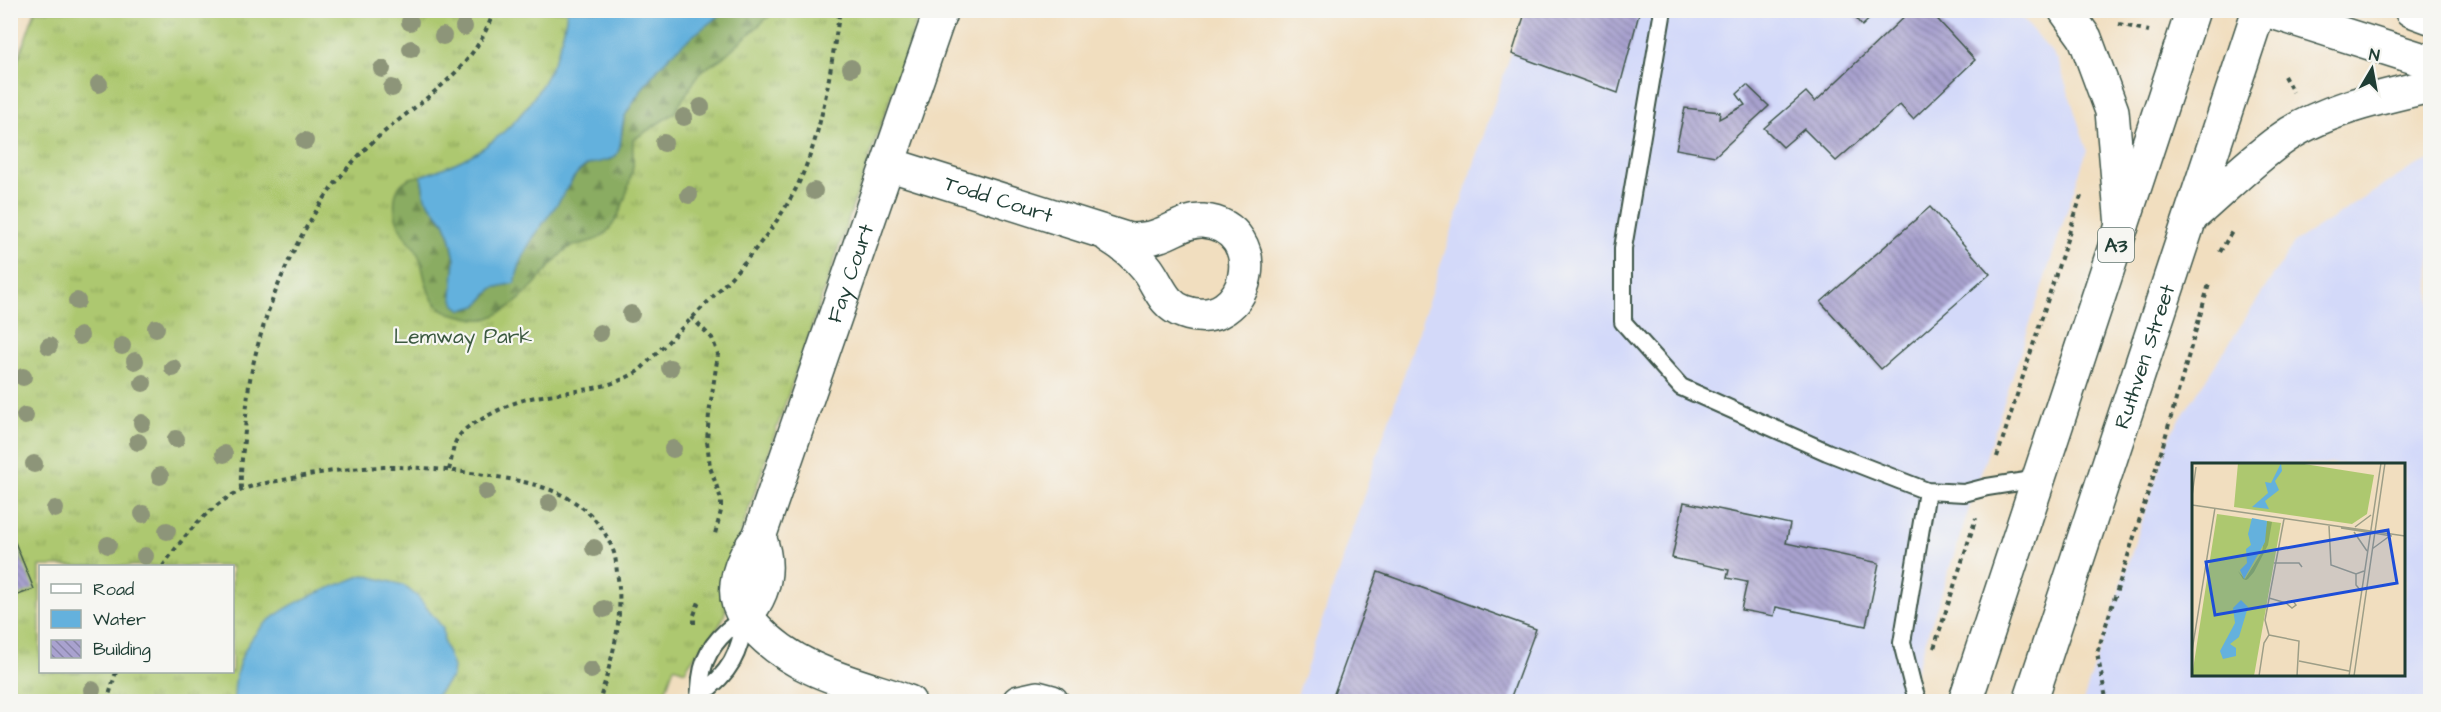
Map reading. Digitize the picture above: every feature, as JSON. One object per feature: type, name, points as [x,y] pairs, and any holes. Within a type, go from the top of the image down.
[{"type":"main road","name":"Fay Court","points":[[745,617],[754,606],[765,580],[764,551],[759,537],[941,10]]},
{"type":"main road","points":[[2065,10],[2085,38],[2112,111],[2122,226]]},
{"type":"main road","name":"A3","points":[[1965,702],[2193,10]]},
{"type":"main road","name":"Ruthven Street","points":[[2030,702],[2259,10]]},
{"type":"main road","points":[[2266,10],[2430,62]]},
{"type":"main road","points":[[2411,10],[2429,14]]},
{"type":"main road","points":[[2192,217],[2290,134],[2368,100],[2430,86]]},
{"type":"main road","name":"Todd Court","points":[[888,164],[1109,236]]},
{"type":"main road","points":[[745,617],[770,643],[794,660],[812,669],[909,702]]},
{"type":"main road","points":[[1019,702],[1037,698],[1052,702]]},
{"type":"lane","points":[[1663,10],[1623,248],[1623,322],[1681,387],[1827,452],[1928,491],[1964,493],[2038,479]]},
{"type":"lane","points":[[1919,700],[1902,643],[1928,491]]},
{"type":"lane","points":[[699,698],[701,676],[711,650],[729,627],[745,617]]},
{"type":"lane","points":[[699,698],[719,679],[734,659],[742,639],[745,617]]},
{"type":"path","points":[[242,489],[240,473],[249,386],[255,356],[270,308],[297,247],[331,187],[356,158],[461,69],[478,46],[494,10]]},
{"type":"path","points":[[449,470],[456,440],[467,427],[504,407],[524,400],[604,387],[640,370],[754,250],[784,211],[807,163],[819,123],[840,10]]},
{"type":"path","points":[[2109,28],[2118,23],[2152,31]]},
{"type":"path","points":[[1919,700],[2083,189]]},
{"type":"path","points":[[2218,254],[2235,228]]},
{"type":"path","points":[[2111,702],[2105,700],[2097,653],[2161,452],[2212,276]]},
{"type":"path","points":[[691,317],[712,338],[718,354],[707,441],[710,467],[721,505],[720,518],[713,540]]},
{"type":"path","points":[[164,565],[180,541],[202,518],[242,489],[351,468],[420,466],[527,481],[547,488],[583,508],[606,536],[614,552],[620,588],[621,615],[599,702]]},
{"type":"path","points":[[701,596],[694,615],[694,626],[698,635],[711,650]]},
{"type":"path","points":[[107,702],[116,673]]},
{"type":"shaded area","points":[[1525,11],[2016,11],[2058,60],[2087,150],[1906,701],[1295,702]]},
{"type":"shaded area","points":[[2430,160],[2430,701],[2083,701],[2171,433],[2295,242],[2413,167]]},
{"type":"green space","name":"Lemway Park","points":[[35,11],[920,11],[736,547],[729,599],[723,618],[685,671],[674,667],[662,701],[11,702],[10,83]]},
{"type":"green space","points":[[726,11],[775,11],[722,58],[700,72],[674,113],[633,140],[633,167],[629,185],[619,214],[608,231],[596,240],[576,245],[563,252],[521,298],[501,313],[479,319],[448,312],[439,307],[428,290],[416,250],[398,223],[395,196],[403,182],[421,176],[425,198],[444,222],[450,236],[455,259],[454,273],[477,306],[493,288],[515,283],[518,268],[532,239],[576,174],[589,164],[612,159],[621,138],[625,115],[656,67],[691,35]]},
{"type":"water","points":[[567,10],[726,11],[682,45],[647,82],[626,114],[617,154],[611,159],[584,167],[577,174],[527,248],[515,283],[493,288],[477,306],[462,310],[455,305],[452,296],[455,259],[450,236],[444,222],[425,198],[421,176],[451,165],[480,150],[513,123],[539,90],[549,71],[563,31]]},
{"type":"water","points":[[364,575],[403,585],[418,597],[443,628],[444,643],[453,667],[452,676],[432,701],[234,701],[237,673],[245,650],[258,631],[274,616],[294,604]]},
{"type":"building","points":[[1526,10],[1640,10],[1618,93],[1512,54]]},
{"type":"building","points":[[1849,10],[1879,10],[1862,26]]},
{"type":"building","points":[[1911,10],[1929,10],[1975,60],[1913,119],[1900,105],[1836,161],[1804,129],[1783,147],[1764,128],[1806,92],[1815,102]]},
{"type":"building","points":[[1747,85],[1769,106],[1715,156],[1676,149],[1685,108],[1720,112],[1719,119],[1745,105],[1737,94]]},
{"type":"building","points":[[1930,207],[1990,274],[1881,369],[1821,302]]},
{"type":"building","points":[[1684,502],[1790,524],[1786,543],[1879,563],[1866,626],[1776,607],[1774,616],[1741,610],[1747,582],[1727,578],[1729,570],[1672,558]]},
{"type":"building","points":[[10,530],[34,589],[10,598]]},
{"type":"building","points":[[1378,572],[1536,629],[1509,702],[1331,702]]}]
